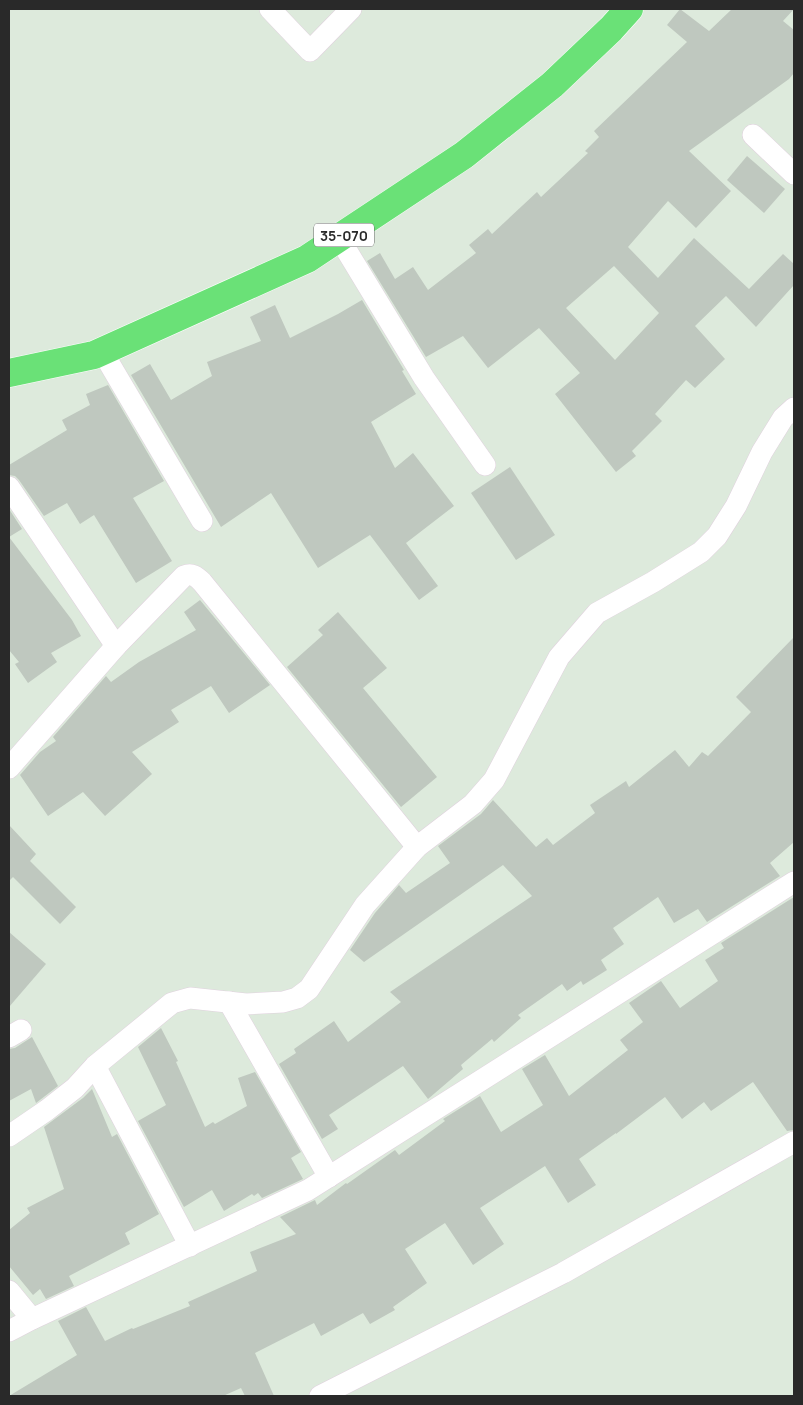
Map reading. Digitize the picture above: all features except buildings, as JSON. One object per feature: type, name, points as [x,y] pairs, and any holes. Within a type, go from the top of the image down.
[{"type":"main road","name":"35-070","points":[[9,373],[102,352],[307,259],[464,155],[552,85],[611,29],[629,9]]},
{"type":"street","points":[[270,9],[310,51],[351,9]]},
{"type":"street","points":[[753,135],[794,174]]},
{"type":"street","points":[[339,238],[376,296],[424,378],[485,465]]},
{"type":"street","points":[[102,352],[202,521]]},
{"type":"street","points":[[9,1136],[68,1094],[95,1066],[172,1003],[190,998],[246,1004],[283,1002],[297,998],[308,990],[359,912],[412,841],[473,804],[494,780],[559,657],[597,613],[653,582],[701,552],[717,536],[736,506],[762,452],[783,418],[794,408]]},
{"type":"street","points":[[9,487],[116,646]]},
{"type":"street","points":[[9,768],[116,646],[184,576],[190,574],[196,576],[202,582],[412,841]]},
{"type":"street","points":[[9,1331],[308,1190],[794,882]]},
{"type":"street","points":[[229,1002],[329,1177]]},
{"type":"street","points":[[95,1066],[190,1246]]},
{"type":"street","points":[[320,1396],[563,1272],[794,1142]]},
{"type":"street","points":[[9,1291],[32,1319]]}]
